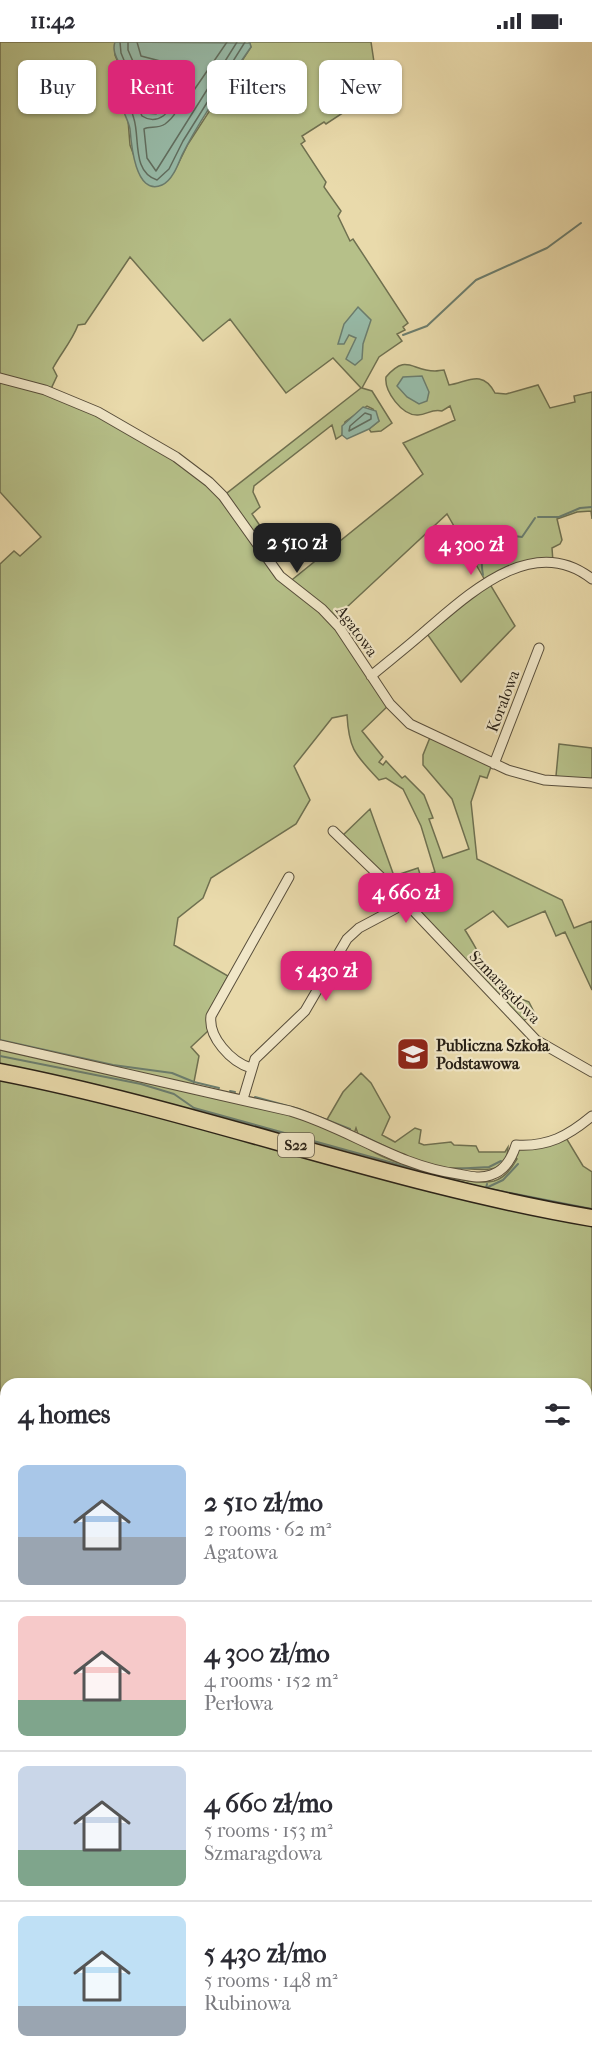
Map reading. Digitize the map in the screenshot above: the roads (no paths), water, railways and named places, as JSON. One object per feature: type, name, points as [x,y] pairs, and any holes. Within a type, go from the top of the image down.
[{"type":"highway","name":"S22","points":[[0,1072],[128,1100],[437,1185],[592,1218]]},
{"type":"street","name":"Agatowa","points":[[0,378],[45,390],[79,403],[129,429],[194,470],[222,496],[280,576],[335,622],[390,704],[410,724],[494,765],[536,778],[592,783]]},
{"type":"street","points":[[371,676],[467,596],[504,573],[533,563],[553,561],[574,567],[592,579]]},
{"type":"street","name":"Koralowa","points":[[494,765],[539,648]]},
{"type":"street","name":"Szmaragdowa","points":[[333,831],[406,903],[540,1044],[592,1072]]},
{"type":"street","points":[[251,1068],[235,1061],[215,1037],[211,1028],[211,1016],[289,877]]},
{"type":"street","points":[[243,1099],[255,1059],[308,1008],[347,939],[359,928],[406,903]]},
{"type":"street","points":[[0,1045],[243,1099],[317,1120],[394,1157],[439,1172],[475,1176],[493,1175],[509,1161],[516,1145],[552,1142],[572,1132],[592,1116]]},
{"type":"water","points":[[115,42],[250,43],[251,47],[242,60],[207,60],[207,112],[174,172],[162,185],[153,187],[140,176],[133,156],[130,129],[125,114],[195,114],[195,60],[118,60]]},
{"type":"water","points":[[358,307],[371,320],[363,344],[362,359],[355,365],[346,359],[356,338],[349,335],[344,344],[338,344],[344,324]]},
{"type":"water","points":[[422,376],[429,392],[427,401],[419,404],[407,397],[397,386],[403,377]]},
{"type":"water","points":[[363,407],[376,411],[379,421],[369,429],[347,439],[342,435],[342,426]]},
{"type":"waterway","points":[[403,335],[427,326],[476,280],[547,248],[581,223]]},
{"type":"waterway","points":[[538,517],[559,517],[580,508],[592,507]]},
{"type":"waterway","points":[[483,575],[482,559],[486,550],[506,535],[522,537],[535,518]]},
{"type":"waterway","points":[[0,1040],[113,1065],[172,1073],[194,1082],[219,1088]]},
{"type":"waterway","points":[[0,1056],[141,1084],[174,1094],[194,1108],[476,1186]]},
{"type":"waterway","points":[[230,1091],[235,1092]]},
{"type":"waterway","points":[[255,1097],[299,1109],[350,1129]]},
{"type":"waterway","points":[[361,1135],[390,1149]]},
{"type":"waterway","points":[[452,1169],[489,1167],[501,1161]]},
{"type":"waterway","points":[[487,1184],[486,1188],[503,1180],[518,1164]]},
{"type":"waterway","points":[[490,1189],[592,1209]]},
{"type":"place","name":"Publiczna Szkoła Podstawowa","points":[[413,1054]]}]
